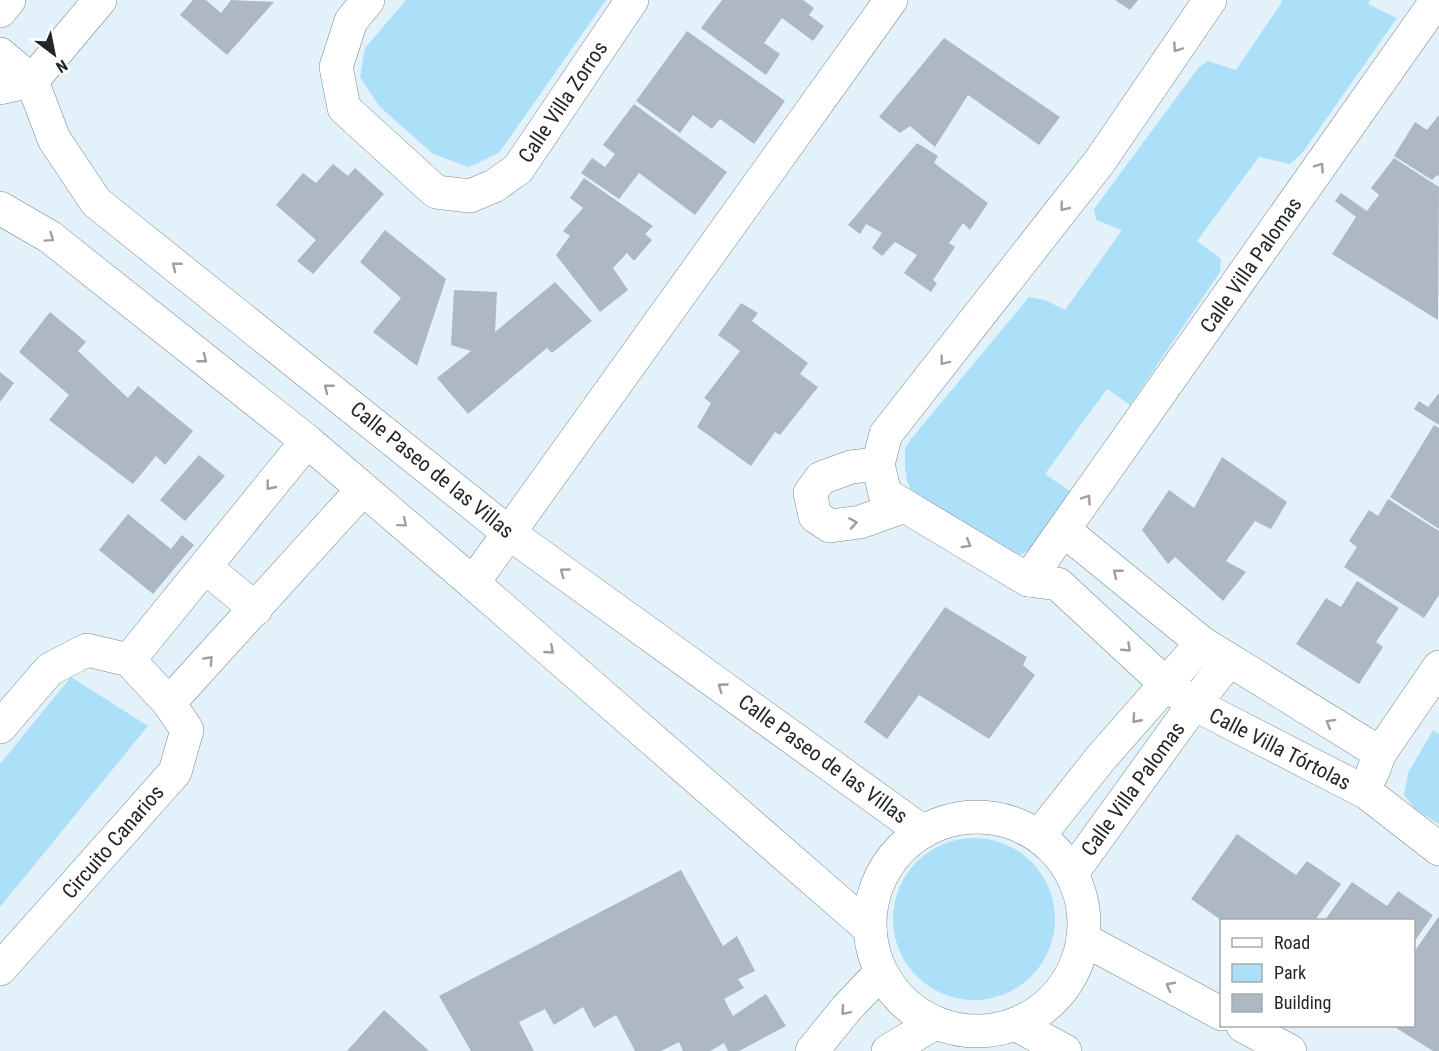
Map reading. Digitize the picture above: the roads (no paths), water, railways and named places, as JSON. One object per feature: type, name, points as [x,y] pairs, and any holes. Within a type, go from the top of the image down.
[{"type":"street","points":[[0,11],[9,0]]},
{"type":"street","points":[[0,88],[32,81],[100,0]]},
{"type":"street","name":"Calle Villa Zorros","points":[[368,0],[351,21],[336,67],[344,108],[436,192],[470,196],[494,186],[518,169],[632,0]]},
{"type":"street","points":[[473,583],[891,0]]},
{"type":"street","name":"Calle Villa Palomas","points":[[1194,704],[1167,685],[1058,584],[1028,580],[885,494],[878,464],[886,434],[1100,161],[1210,0]]},
{"type":"street","name":"Calle Villa Palomas","points":[[1028,580],[1065,531],[1437,0]]},
{"type":"street","name":"Calle Paseo de las Villas","points":[[0,54],[32,81],[54,139],[96,202],[509,533],[923,832]]},
{"type":"street","points":[[0,208],[50,237],[307,441],[870,929]]},
{"type":"street","points":[[0,727],[50,669],[87,650],[129,660],[307,441]]},
{"type":"street","points":[[878,464],[851,467],[821,478],[810,493],[815,516],[830,526],[860,522],[905,506]]},
{"type":"street","points":[[169,703],[363,489]]},
{"type":"street","points":[[1065,531],[1202,643],[1229,661]]},
{"type":"street","points":[[205,567],[256,609]]},
{"type":"street","name":"Calle Villa Palomas","points":[[1039,836],[1100,759],[1202,643]]},
{"type":"street","name":"Circuito Canarios","points":[[0,969],[175,772],[187,730],[169,703],[129,660]]},
{"type":"street","name":"Calle Villa Palomas","points":[[1072,873],[1194,704],[1229,661]]},
{"type":"street","name":"Calle Villa Tórtolas","points":[[1229,661],[1380,753]]},
{"type":"street","name":"Calle Villa Tórtolas","points":[[1367,793],[1380,753],[1439,667]]},
{"type":"street","name":"Calle Villa Tórtolas","points":[[1194,704],[1367,793],[1439,849]]},
{"type":"street","points":[[969,817],[994,818],[1017,824],[1039,836],[1064,859],[1072,873],[1083,905],[1083,939],[1078,961],[1068,981],[1036,1014],[1015,1024],[975,1031],[935,1023],[904,1002],[881,972],[873,951],[870,929],[872,900],[883,873],[900,849],[923,832],[945,821],[969,817]]},
{"type":"street","points":[[1083,939],[1220,1013]]},
{"type":"street","points":[[812,1051],[846,1009],[881,972]]},
{"type":"street","points":[[888,1051],[935,1023]]},
{"type":"street","points":[[1015,1024],[1065,1051]]},
{"type":"street","points":[[1245,1027],[1290,1051]]}]
